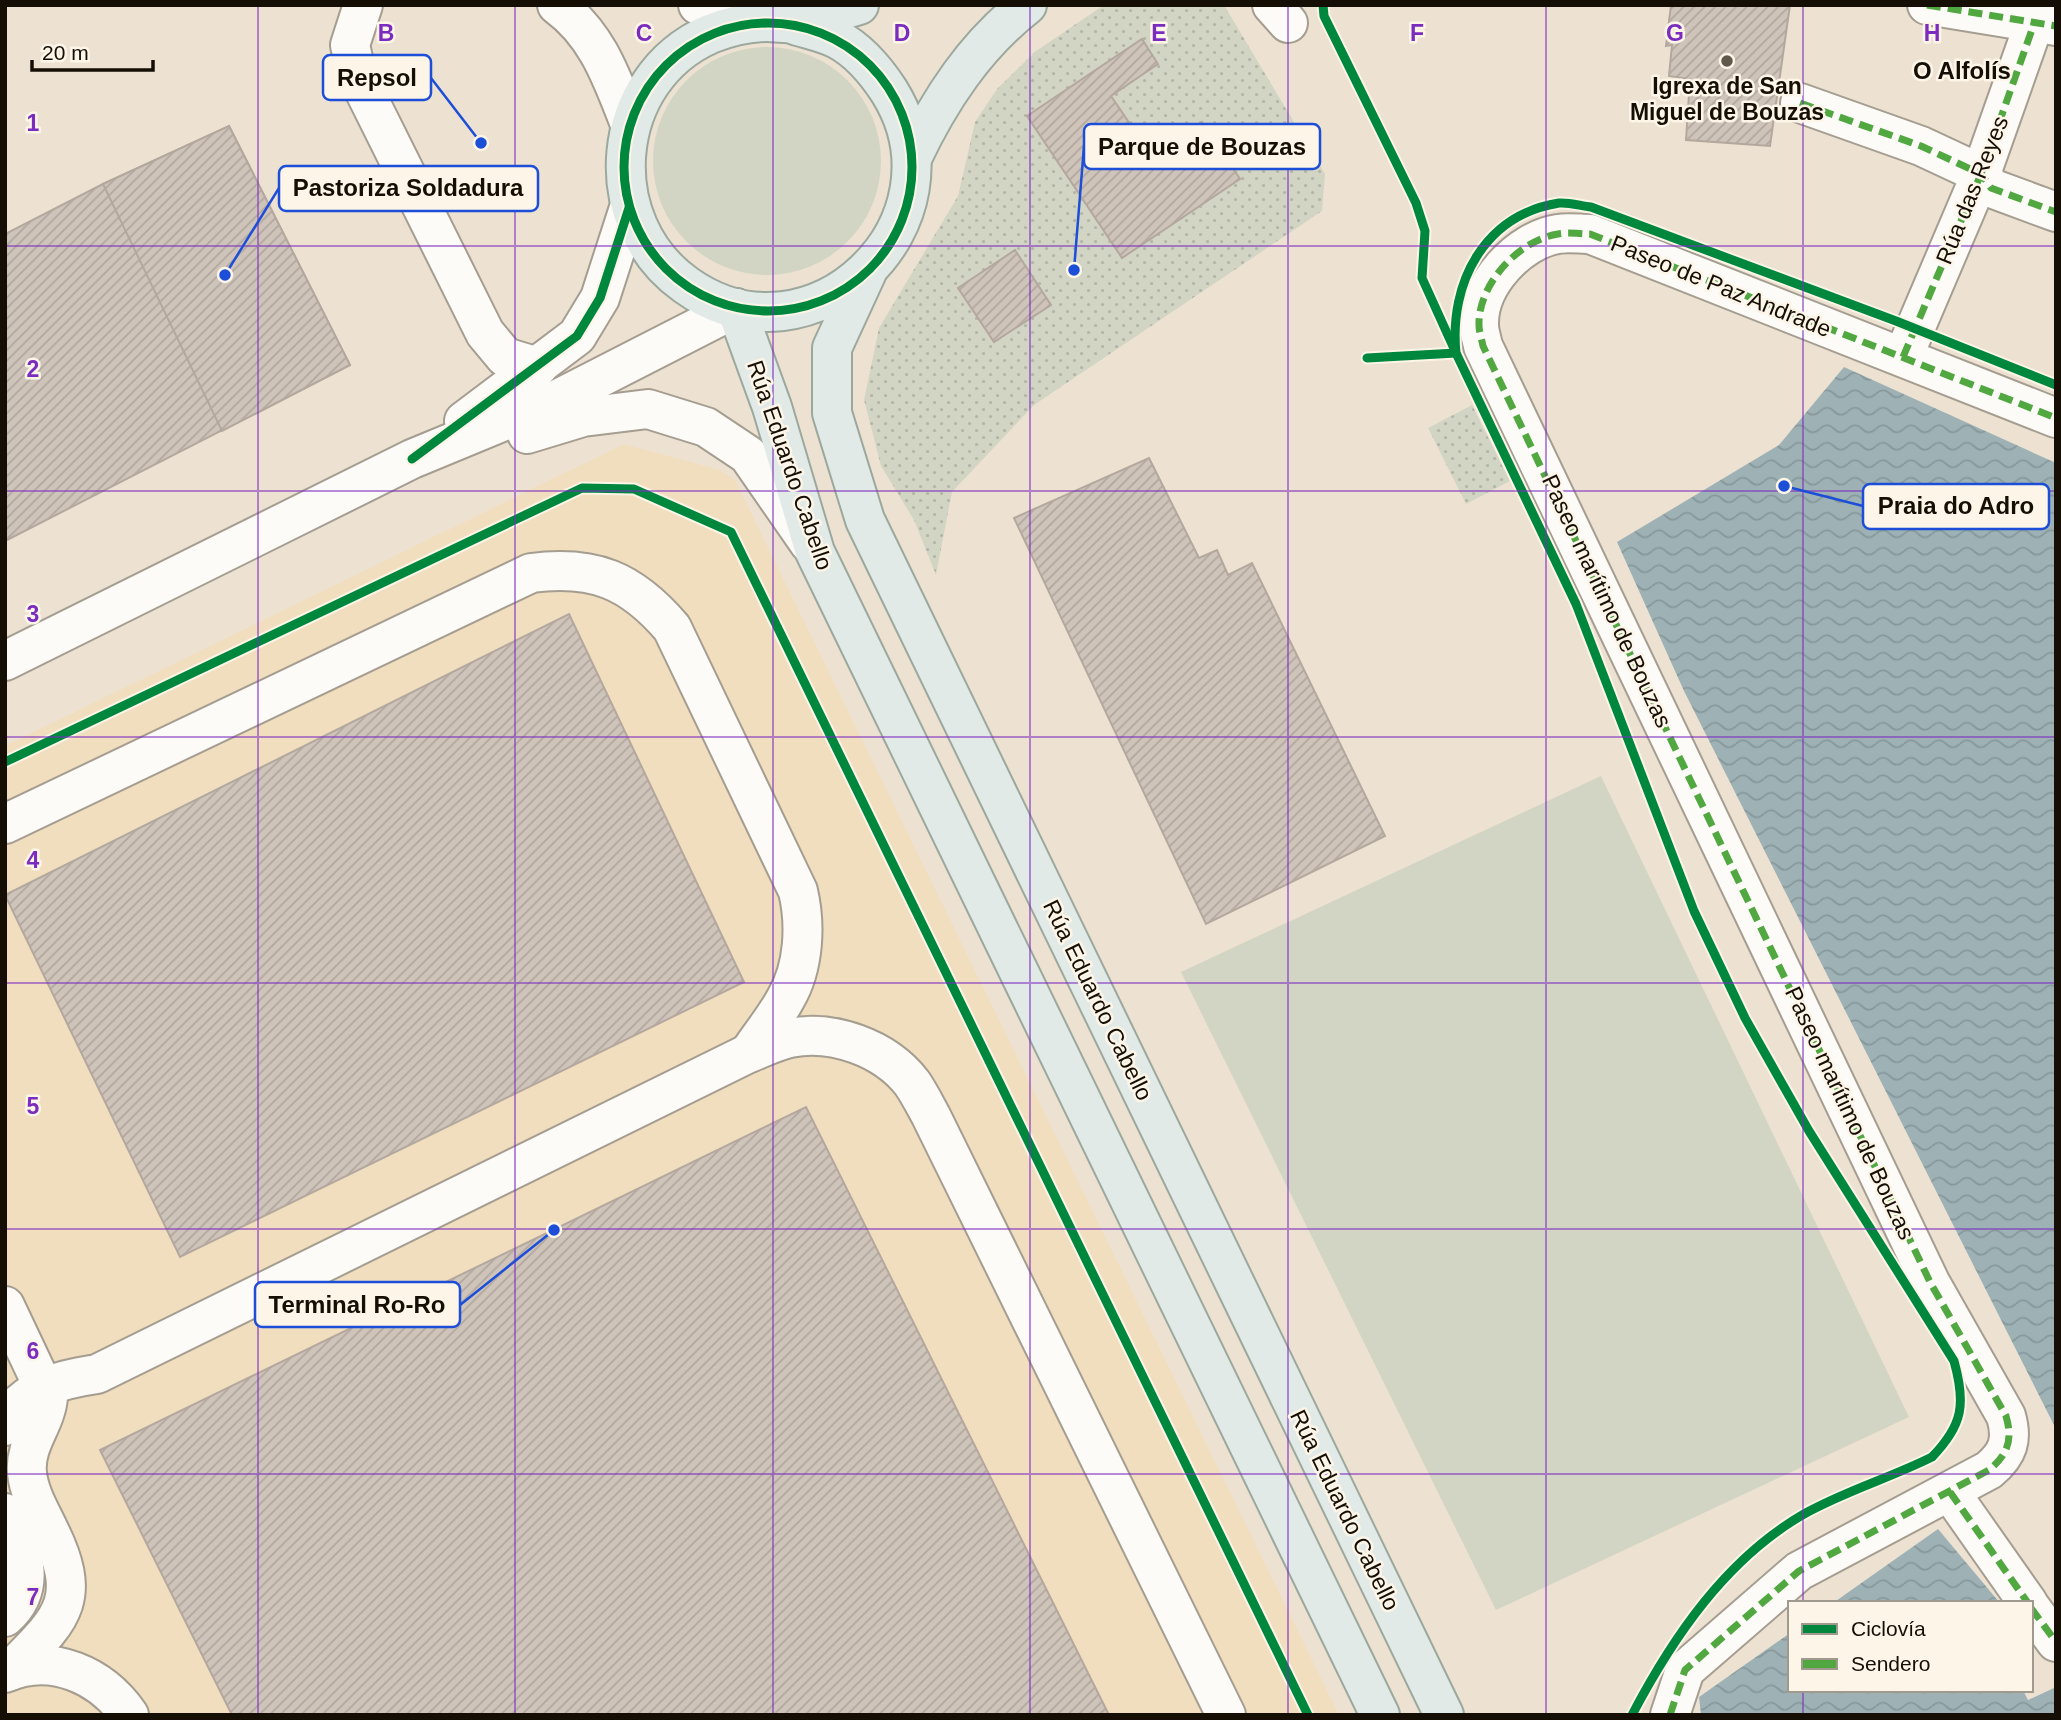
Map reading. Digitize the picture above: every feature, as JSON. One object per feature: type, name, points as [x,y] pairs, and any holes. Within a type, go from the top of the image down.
[{"type":"main road","points":[[792,24],[838,40],[876,70],[901,111],[912,158],[909,200],[894,239],[867,272],[834,296],[794,310],[736,308],[701,296],[671,274],[647,246],[629,208],[624,166],[629,124],[647,87],[675,56],[710,34],[750,23],[792,24],[859,5]]},
{"type":"main road","points":[[912,158],[934,111],[961,72],[991,38],[1027,5]]},
{"type":"main road","name":"Rúa Eduardo Cabello","points":[[867,272],[832,348],[832,413],[865,520],[1444,1715]]},
{"type":"main road","name":"Rúa Eduardo Cabello","points":[[736,308],[772,407],[815,552],[1380,1715]]},
{"type":"street","points":[[363,5],[350,45],[357,76],[485,333],[505,357],[538,367]]},
{"type":"street","points":[[557,5],[569,14],[600,51],[629,124]]},
{"type":"street","points":[[698,5],[750,23]]},
{"type":"street","points":[[1272,5],[1288,23],[1287,5]]},
{"type":"street","points":[[1927,5],[2046,23]]},
{"type":"street","name":"Rúa das Reyes","points":[[1903,357],[2046,23]]},
{"type":"street","points":[[1800,103],[1921,146],[1981,174],[1990,188],[2056,212]]},
{"type":"street","points":[[412,459],[577,336],[600,298],[629,208]]},
{"type":"street","name":"Paseo de Paz Andrade","points":[[1500,376],[1483,346],[1478,324],[1489,286],[1508,258],[1540,239],[1559,234],[1591,234],[1757,303],[2056,418]]},
{"type":"street","points":[[5,661],[412,459],[562,397],[736,308]]},
{"type":"street","name":"Paseo marítimo de Bouzas","points":[[1500,376],[1930,1282],[2006,1416],[2010,1430],[2009,1445],[2001,1460],[1989,1470],[1799,1571],[1685,1670],[1670,1715]]},
{"type":"street","points":[[412,459],[526,434],[583,417],[648,410],[706,427],[747,455],[815,552]]},
{"type":"street","points":[[5,824],[531,573],[562,569],[591,571],[649,600],[672,628],[798,891],[804,917],[799,961],[787,998],[749,1053]]},
{"type":"street","points":[[5,1426],[16,1409],[31,1394],[44,1387],[62,1379],[97,1374],[749,1053],[789,1038],[830,1037],[860,1045],[887,1059],[911,1082],[992,1237],[1226,1715]]},
{"type":"street","points":[[5,1306],[44,1387],[47,1410],[28,1453],[27,1473],[31,1494],[63,1557],[66,1577],[65,1599],[59,1619],[7,1672]]},
{"type":"street","points":[[1950,1492],[2027,1601]]},
{"type":"street","points":[[5,1513],[20,1542],[26,1566],[23,1591],[5,1617]]},
{"type":"street","points":[[2033,1611],[2056,1642]]},
{"type":"street","points":[[7,1672],[44,1665],[67,1668],[88,1676],[106,1688],[129,1715]]},
{"type":"street","points":[[1200,1715],[1206,1674]]},
{"type":"shaded area","points":[[624,444],[720,470],[735,480],[1339,1715],[5,1715],[5,746]]},
{"type":"green space","points":[[1104,5],[1224,5],[1325,174],[1322,211],[1034,405],[952,492],[936,575],[914,520],[881,466],[864,400],[879,328],[958,196],[975,122],[997,89],[1036,51]]},
{"type":"green space","points":[[756,47],[778,47],[811,55],[848,80],[873,117],[881,161],[873,205],[848,242],[811,267],[778,275],[756,275],[713,262],[679,234],[661,205],[653,172],[653,150],[666,107],[694,73],[723,55]]},
{"type":"green space","points":[[1472,405],[1510,481],[1466,504],[1428,428]]},
{"type":"green space","points":[[1601,776],[1909,1417],[1496,1610],[1181,972]]},
{"type":"water","points":[[1844,367],[2056,463],[2056,1429],[1684,691],[1617,542],[1779,445]]},
{"type":"water","points":[[1938,1529],[1998,1601],[1836,1601]]},
{"type":"water","points":[[1788,1634],[1788,1692],[2024,1692],[2028,1700],[2056,1687],[2056,1715],[1701,1715],[1699,1697]]},
{"type":"building","name":"Igrexa de San Miguel de Bouzas","points":[[1671,5],[1790,5],[1770,146],[1686,140],[1690,79],[1669,76],[1672,45],[1666,46]]},
{"type":"building","points":[[1142,39],[1158,64],[1111,96],[1152,156],[1202,122],[1240,179],[1122,258],[1027,116]]},
{"type":"building","points":[[229,126],[350,365],[5,541],[5,234],[103,184]]},
{"type":"building","points":[[229,126],[350,365],[222,431],[103,184]]},
{"type":"building","points":[[1015,250],[1051,305],[994,342],[958,288]]},
{"type":"building","points":[[1149,458],[1199,558],[1217,550],[1228,575],[1252,563],[1385,836],[1206,924],[1014,518]]},
{"type":"building","points":[[569,614],[744,982],[180,1257],[5,895]]},
{"type":"building","points":[[806,1107],[1109,1715],[232,1715],[100,1450]]},
{"type":"marked path","points":[[1927,5],[2056,26]]},
{"type":"marked path","points":[[1903,357],[1981,174],[2035,21]]},
{"type":"marked path","points":[[1800,103],[1921,146],[1981,174],[1991,188],[2056,212]]},
{"type":"marked path","points":[[1670,1715],[1685,1670],[1799,1571],[1989,1470],[2005,1452],[2009,1432],[2006,1416],[1930,1282],[1483,346],[1479,328],[1485,294],[1504,266],[1529,245],[1558,234],[1590,234],[2056,418]]},
{"type":"marked path","points":[[1950,1492],[2027,1601]]},
{"type":"marked path","points":[[2033,1611],[2056,1642]]},
{"type":"cycle path","points":[[1323,5],[1324,16],[1416,203],[1425,231],[1422,278],[1456,353],[1367,358]]},
{"type":"cycle path","points":[[768,23],[796,26],[823,34],[848,47],[870,65],[888,87],[901,112],[909,139],[912,167],[909,195],[901,222],[888,247],[870,269],[848,287],[823,300],[796,308],[768,311],[740,308],[713,300],[688,287],[666,269],[648,247],[635,222],[627,195],[624,167],[627,139],[635,112],[648,87],[666,65],[688,47],[713,34],[740,26],[768,23]]},
{"type":"cycle path","points":[[1632,1715],[1684,1629],[1704,1602],[1750,1553],[1804,1514],[1932,1457],[1956,1424],[1960,1390],[1954,1361],[1809,1131],[1745,1018],[1694,911],[1576,604],[1456,353],[1455,327],[1466,278],[1477,256],[1492,237],[1510,222],[1533,210],[1559,203],[1591,207],[1896,321],[2056,385]]},
{"type":"cycle path","points":[[412,459],[577,336],[600,298],[629,208]]},
{"type":"cycle path","points":[[5,762],[582,488],[634,489],[731,532],[1308,1715]]},
{"type":"place","name":"Igrexa de San Miguel de Bouzas","points":[[1727,61]]},
{"type":"place","name":"Repsol","points":[[481,143]]},
{"type":"place","name":"Parque de Bouzas","points":[[1074,270]]},
{"type":"place","name":"Pastoriza Soldadura","points":[[225,275]]},
{"type":"place","name":"Praia do Adro","points":[[1784,486]]},
{"type":"place","name":"Terminal Ro-Ro","points":[[554,1230]]},
{"type":"district","name":"O Alfolís","points":[[1962,71]]}]
